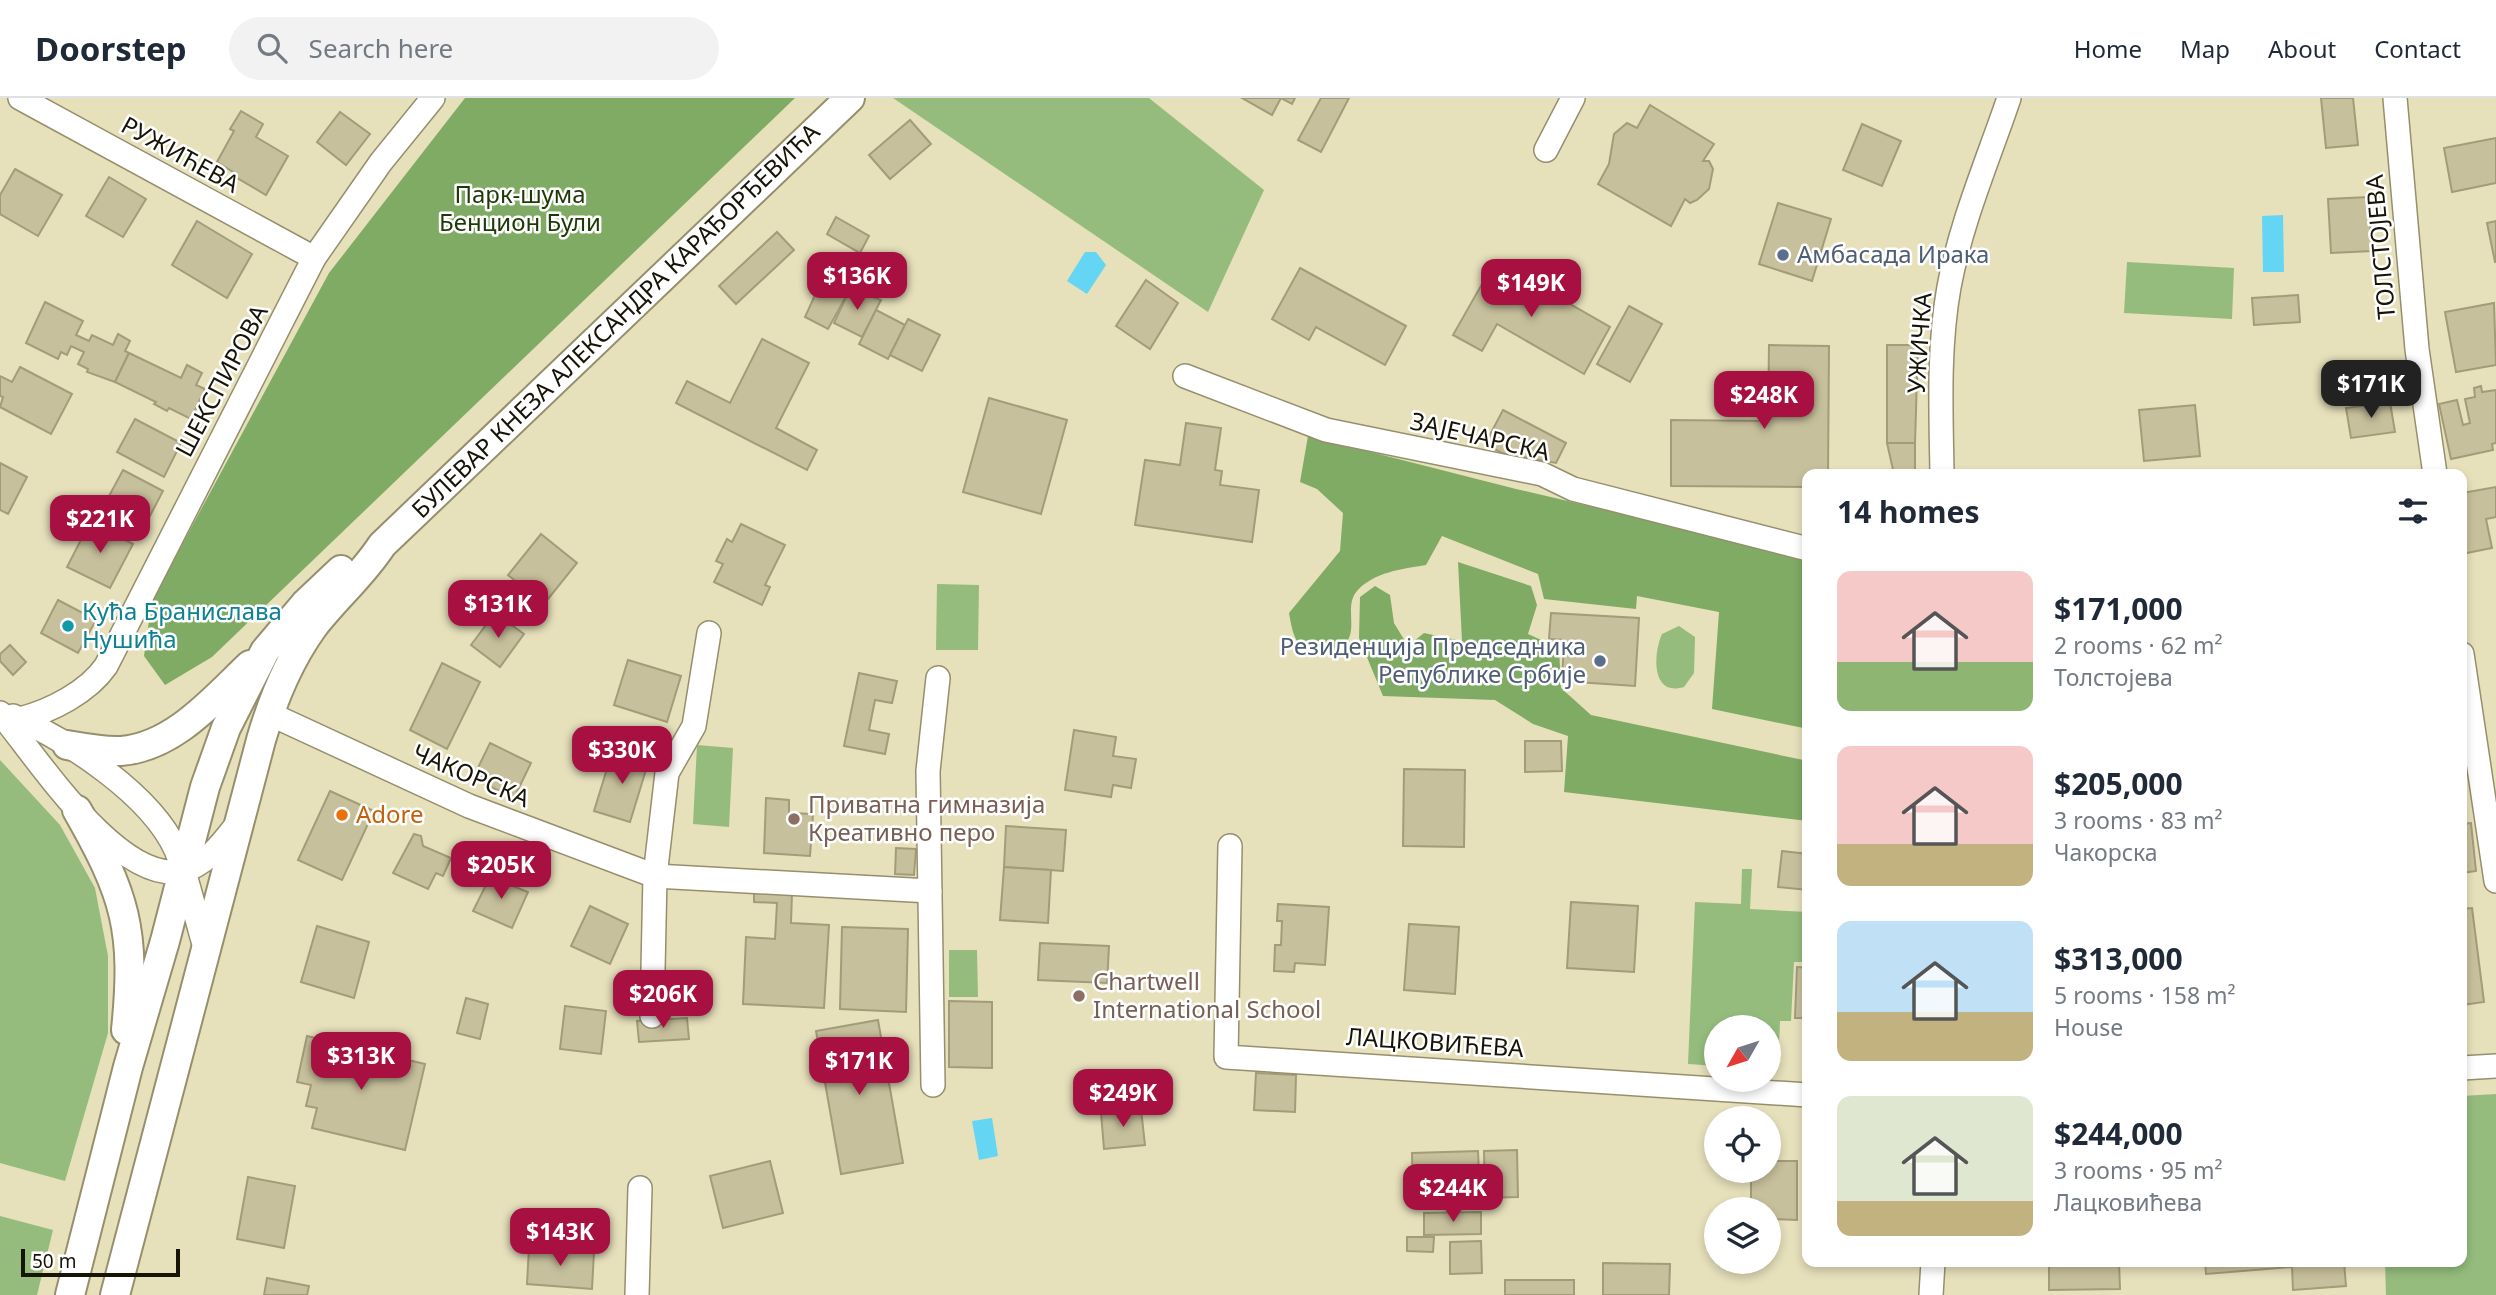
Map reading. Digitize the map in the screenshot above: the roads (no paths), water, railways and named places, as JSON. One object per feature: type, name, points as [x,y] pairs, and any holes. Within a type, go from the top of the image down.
[{"type":"main road","name":"БУЛЕВАР КНЕЗА АЛЕКСАНДРА КАРАЂОРЂЕВИЋА","points":[[115,1295],[205,947],[242,818],[256,756],[270,714],[312,629],[369,566],[382,545],[850,98]]},
{"type":"main road","name":"БУЛЕВАР КНЕЗА АЛЕКСАНДРА КАРАЂОРЂЕВИЋА","points":[[70,1295],[182,870],[205,787],[226,728],[265,652],[335,575],[358,555],[382,545]]},
{"type":"main road","points":[[67,745],[118,751],[157,742],[197,714],[265,652]]},
{"type":"main road","points":[[77,810],[107,863],[124,905],[130,962],[126,1031],[128,1067]]},
{"type":"street","name":"РУЖИЋЕВА","points":[[20,98],[314,258]]},
{"type":"street","name":"ШЕКСПИРОВА","points":[[7,714],[48,710],[92,682],[106,666],[314,258],[381,162],[433,98]]},
{"type":"street","points":[[1546,150],[1573,98]]},
{"type":"street","name":"УЖИЧКА","points":[[1942,469],[1943,349],[1949,287],[1956,252],[2010,98]]},
{"type":"street","name":"ТОЛСТОЈЕВА","points":[[2395,98],[2417,349],[2434,469]]},
{"type":"street","name":"ЗАЈЕЧАРСКА","points":[[1185,376],[1326,430],[1542,474],[1573,489],[1802,547]]},
{"type":"street","points":[[652,1016],[655,876],[667,773],[694,726],[709,633]]},
{"type":"street","points":[[933,1085],[928,771],[938,678]]},
{"type":"street","points":[[2467,687],[2496,881]]},
{"type":"street","points":[[67,745],[64,719],[72,695]]},
{"type":"street","points":[[7,714],[67,745],[114,779],[139,802],[167,836],[182,870],[205,947]]},
{"type":"street","points":[[7,714],[77,810],[128,857],[157,870],[182,870],[216,849],[242,818]]},
{"type":"street","name":"ЧАКОРСКА","points":[[270,714],[469,806],[655,876],[930,891]]},
{"type":"street","name":"ЛАЦКОВИЋЕВА","points":[[1230,846],[1226,1057],[1802,1095]]},
{"type":"street","points":[[2467,1068],[2496,1066]]},
{"type":"street","points":[[637,1295],[640,1188]]},
{"type":"street","points":[[1931,1295],[1933,1267]]},
{"type":"water","points":[[2283,215],[2284,272],[2263,272],[2262,216]]},
{"type":"water","points":[[1085,252],[1096,252],[1106,265],[1087,294],[1067,281]]},
{"type":"water","points":[[992,1118],[998,1156],[979,1160],[972,1121]]},
{"type":"place","name":"Амбасада Ирака","points":[[1783,255]]},
{"type":"place","name":"Кућа Бранислава Нушића","points":[[68,626]]},
{"type":"place","name":"Резиденција Председника Републике Србије","points":[[1600,661]]},
{"type":"place","name":"Adore","points":[[342,815]]},
{"type":"place","name":"Приватна гимназија Креативно перо","points":[[794,819]]},
{"type":"place","name":"Chartwell International School","points":[[1079,996]]},
{"type":"park label","name":"Парк-шума Бенцион Були","points":[[520,209]]}]
